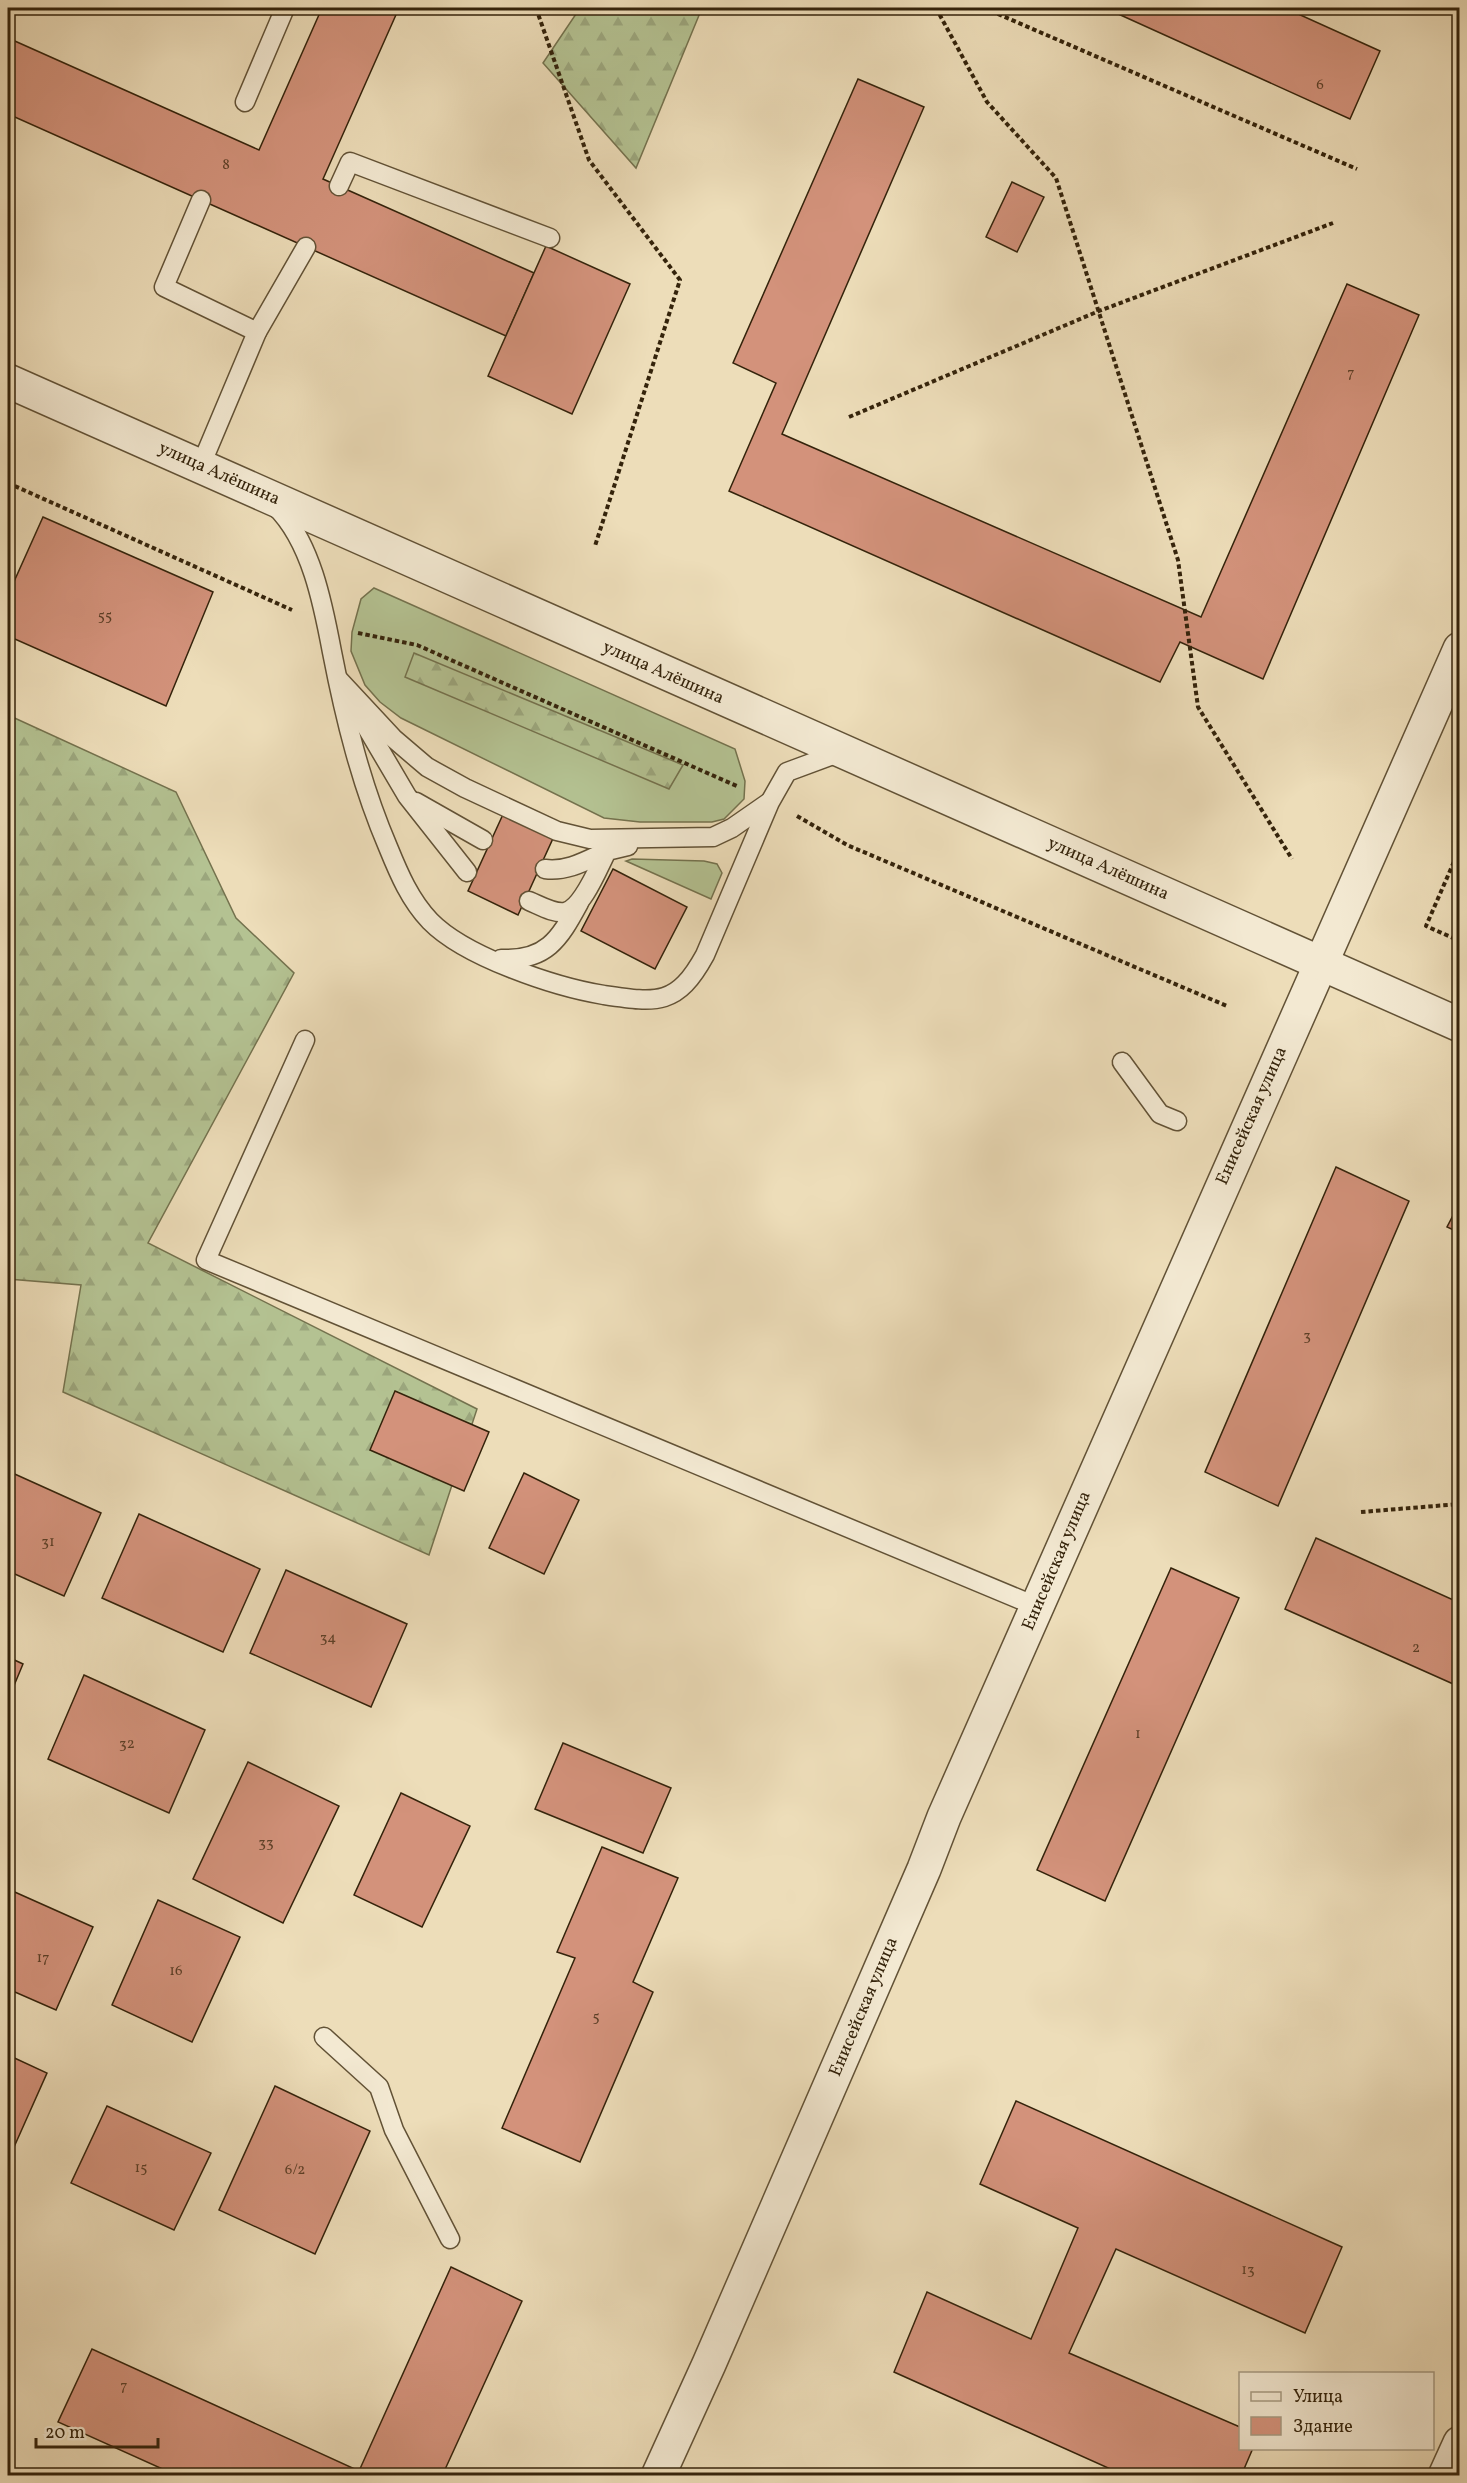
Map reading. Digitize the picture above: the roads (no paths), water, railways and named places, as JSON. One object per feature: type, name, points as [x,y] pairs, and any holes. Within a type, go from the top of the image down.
[{"type":"street","name":"улица Алёшина","points":[[8,381],[1460,1025]]},
{"type":"street","name":"Енисейская улица","points":[[658,2475],[714,2353],[924,1869],[944,1817],[1460,649]]},
{"type":"street","points":[[1445,2475],[1460,2443]]},
{"type":"lane","points":[[245,102],[285,8]]},
{"type":"lane","points":[[339,186],[350,162],[550,238]]},
{"type":"lane","points":[[201,200],[164,287],[257,332]]},
{"type":"lane","points":[[201,465],[257,332],[306,247]]},
{"type":"lane","points":[[247,487],[272,503],[296,531],[306,552],[327,623],[356,759],[374,815],[405,887],[430,921],[449,937],[487,957],[523,972],[592,993],[638,998],[661,998],[674,994],[693,977],[705,954],[770,802],[788,772],[841,752]]},
{"type":"lane","points":[[338,679],[407,796],[466,872]]},
{"type":"lane","points":[[338,679],[393,738],[427,767],[465,788],[570,835],[590,839],[712,837],[732,828],[770,802]]},
{"type":"lane","points":[[407,796],[483,840]]},
{"type":"lane","points":[[545,868],[555,870],[569,867],[607,851],[659,839]]},
{"type":"lane","points":[[487,957],[524,958],[547,949],[562,933],[607,851]]},
{"type":"lane","points":[[529,901],[561,912],[570,910],[579,903]]},
{"type":"lane","points":[[305,1040],[206,1260],[1038,1607]]},
{"type":"lane","points":[[1122,1062],[1160,1114],[1177,1121]]},
{"type":"lane","points":[[324,2037],[379,2087],[394,2130],[450,2239]]}]
